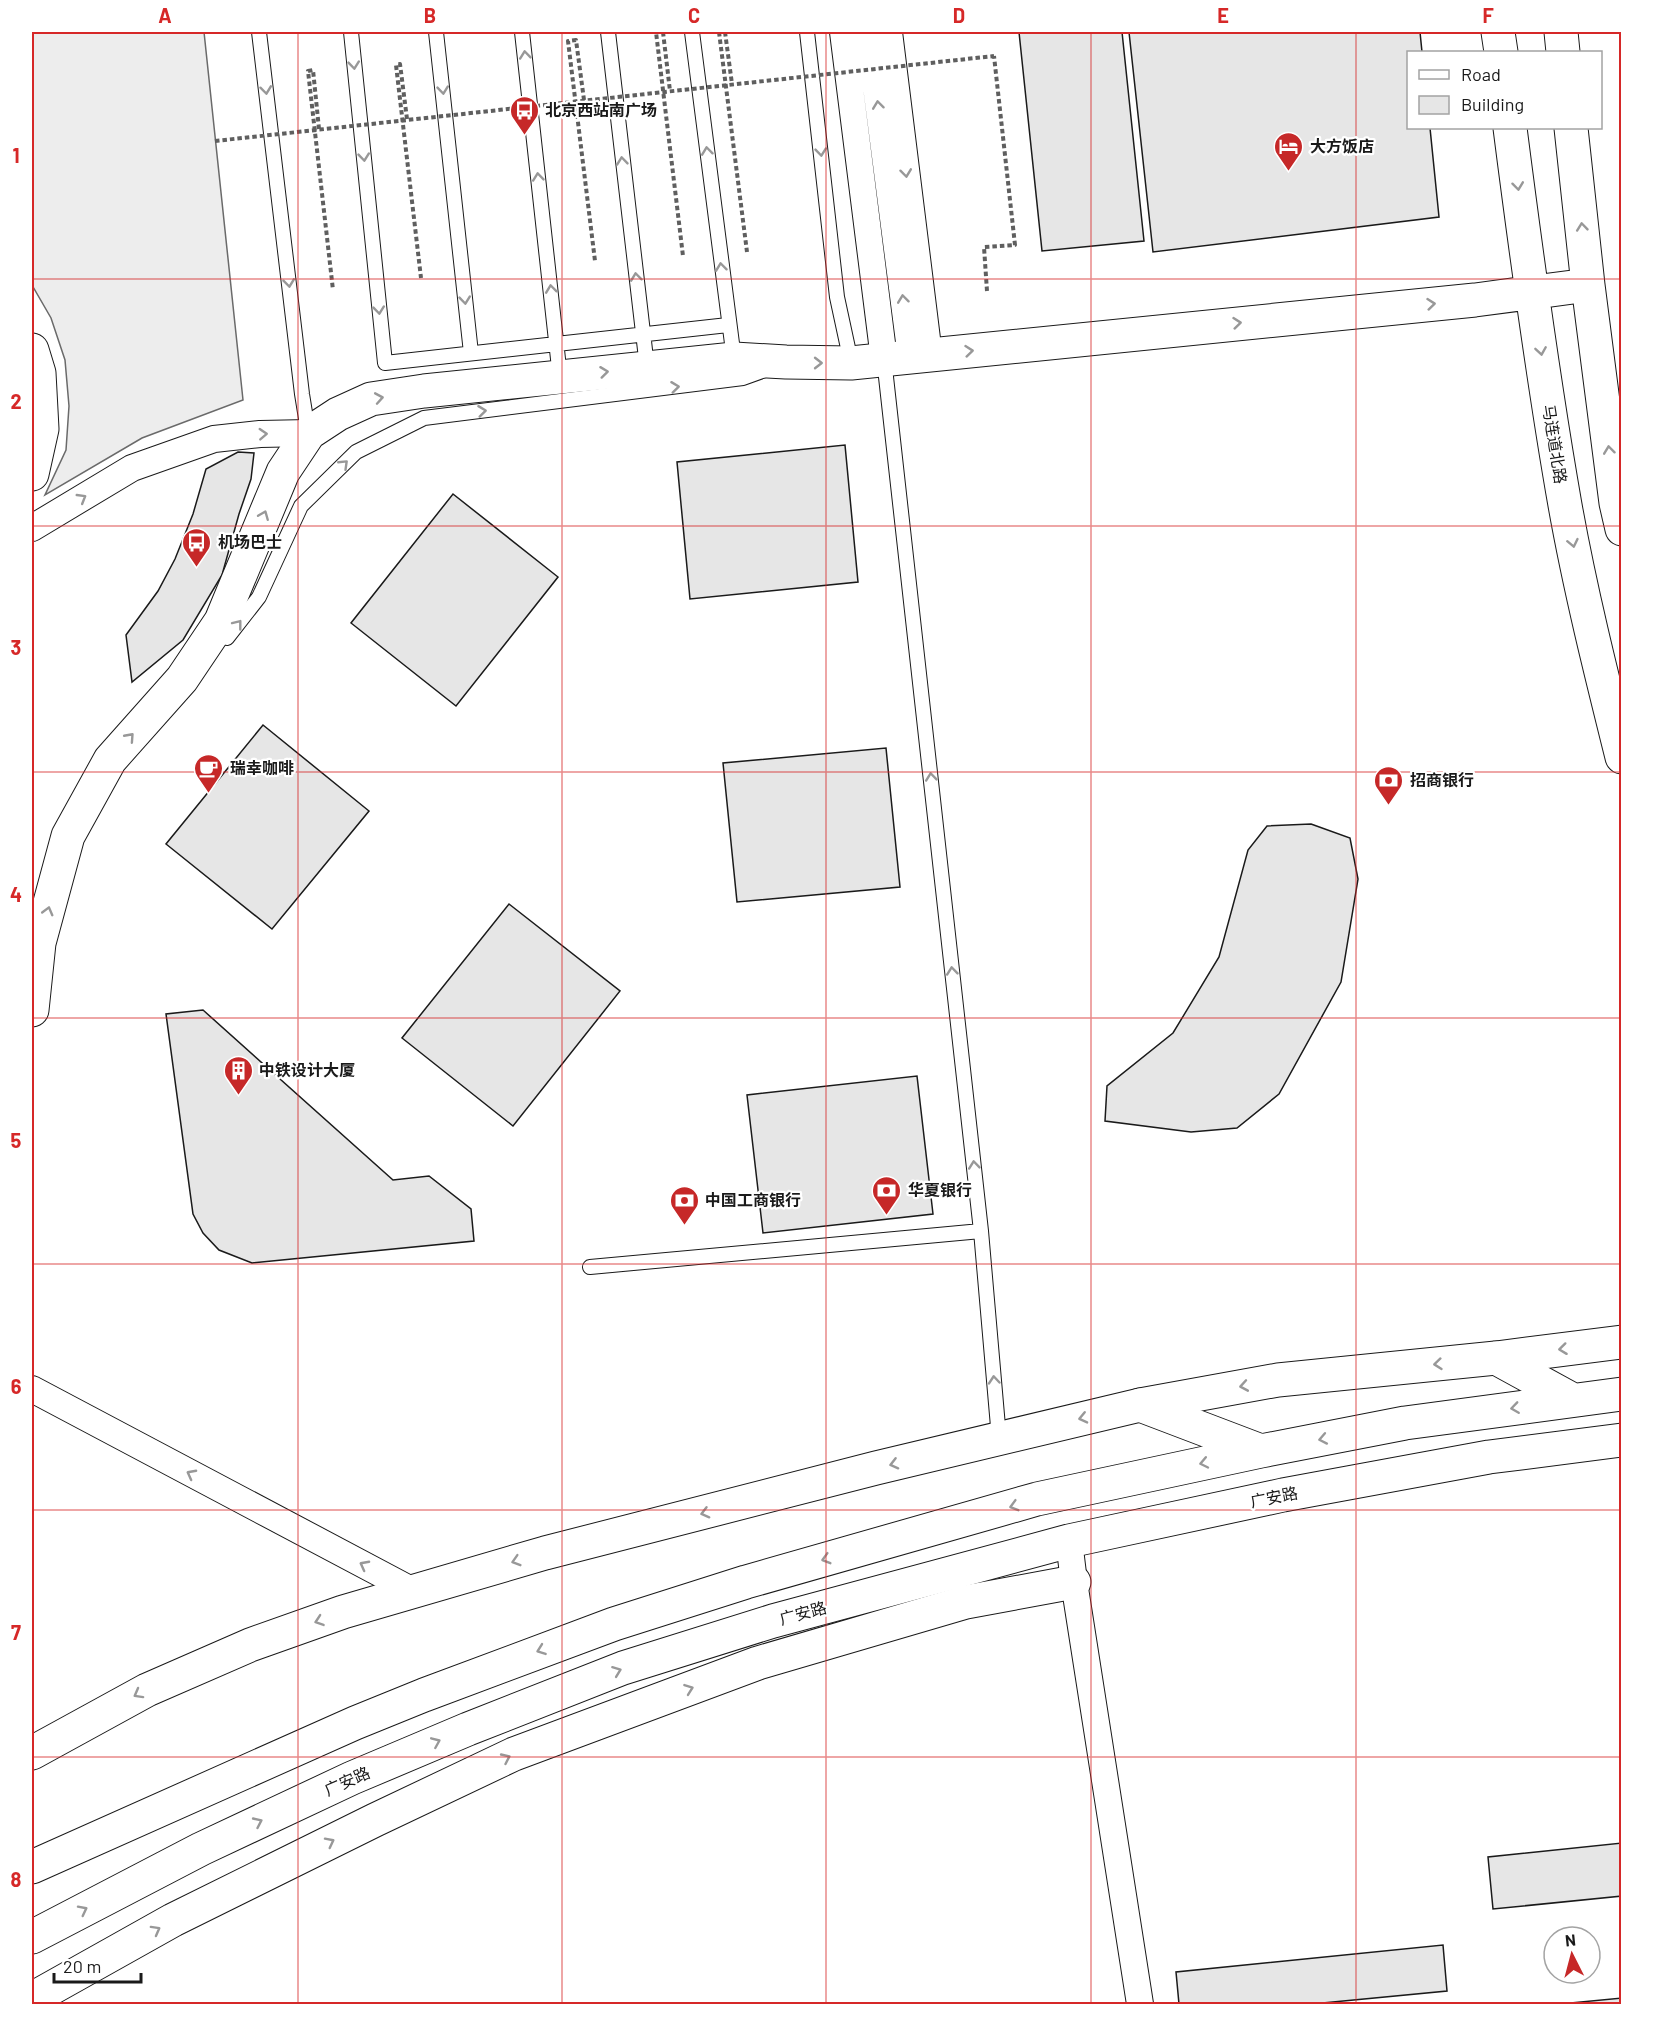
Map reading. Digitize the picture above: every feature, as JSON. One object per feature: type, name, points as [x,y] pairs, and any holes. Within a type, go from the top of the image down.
[{"type":"main road","points":[[1498,32],[1501,51]]},
{"type":"main road","points":[[1561,32],[1563,51]]},
{"type":"main road","name":"马连道北路","points":[[1510,129],[1531,293],[1565,505],[1592,637],[1622,757]]},
{"type":"main road","points":[[1571,129],[1588,285],[1616,503],[1622,529]]},
{"type":"main road","points":[[32,1010],[39,943],[68,836],[110,760],[182,679],[220,621],[283,472],[309,433],[338,414],[371,399],[424,391],[647,367],[734,359],[851,363],[1475,300],[1588,285]]},
{"type":"main road","points":[[32,350],[39,373],[42,429],[32,474]]},
{"type":"main road","points":[[32,1753],[147,1689],[250,1645],[343,1612],[545,1553],[999,1438],[1140,1405],[1278,1380],[1496,1358],[1622,1342]]},
{"type":"main road","points":[[1496,1358],[1573,1400]]},
{"type":"main road","points":[[32,1867],[375,1715],[490,1668],[614,1624],[758,1579],[1037,1499],[1261,1451],[1405,1423],[1622,1394]]},
{"type":"main road","points":[[1140,1405],[1261,1451]]},
{"type":"main road","name":"广安路","points":[[32,1937],[201,1849],[352,1778],[623,1668],[773,1621],[1069,1541],[1283,1495],[1490,1457],[1622,1440]]},
{"type":"main road","points":[[32,1999],[174,1920],[514,1754],[758,1663],[966,1602],[1074,1582]]},
{"type":"street","points":[[843,32],[908,357]]},
{"type":"street","points":[[868,32],[908,357]]},
{"type":"street","points":[[889,32],[908,357]]},
{"type":"street","points":[[32,528],[132,468],[214,439],[260,434],[309,433]]},
{"type":"street","points":[[32,1389],[415,1592]]},
{"type":"street","points":[[1069,1541],[1140,2004]]},
{"type":"lane","points":[[260,32],[299,371],[309,433]]},
{"type":"lane","points":[[351,32],[385,363],[728,325]]},
{"type":"lane","points":[[436,32],[471,353]]},
{"type":"lane","points":[[522,32],[560,377]]},
{"type":"lane","points":[[608,32],[647,367]]},
{"type":"lane","points":[[692,32],[734,359]]},
{"type":"lane","points":[[807,32],[837,297],[851,363]]},
{"type":"lane","points":[[908,357],[999,1438]]},
{"type":"lane","points":[[182,679],[209,661],[259,597],[301,506],[356,452],[424,418],[743,378],[786,362]]},
{"type":"lane","points":[[590,1267],[981,1231]]},
{"type":"path","points":[[670,91],[662,32],[656,33],[683,256]]},
{"type":"path","points":[[719,32],[747,252]]},
{"type":"path","points":[[725,32],[732,84]]},
{"type":"path","points":[[584,100],[576,40],[568,41],[595,261]]},
{"type":"path","points":[[215,141],[994,56],[1015,245],[984,248],[987,291]]},
{"type":"path","points":[[406,120],[400,64],[396,65],[421,278]]},
{"type":"path","points":[[319,129],[312,70],[308,71],[333,290]]},
{"type":"shaded area","points":[[32,32],[204,32],[243,400],[142,438],[45,495],[66,450],[69,406],[65,360],[51,318],[32,285]]},
{"type":"building","points":[[1019,32],[1122,32],[1144,241],[1042,251]]},
{"type":"building","name":"大方饭店","points":[[1129,32],[1420,32],[1422,51],[1407,51],[1407,129],[1430,129],[1439,217],[1153,252]]},
{"type":"building","points":[[845,445],[858,582],[690,599],[677,462]]},
{"type":"building","name":"机场巴士","points":[[238,452],[254,453],[251,479],[222,575],[183,640],[132,682],[126,635],[158,591],[175,559],[193,514],[206,469]]},
{"type":"building","points":[[453,494],[558,577],[456,706],[351,623]]},
{"type":"building","points":[[263,725],[369,811],[272,929],[166,844]]},
{"type":"building","points":[[886,748],[900,887],[737,902],[723,763]]},
{"type":"building","points":[[1311,824],[1350,838],[1358,879],[1341,982],[1279,1094],[1237,1128],[1191,1132],[1105,1121],[1107,1086],[1173,1033],[1219,957],[1248,850],[1267,826]]},
{"type":"building","points":[[509,904],[620,991],[513,1126],[402,1038]]},
{"type":"building","name":"中铁设计大厦","points":[[203,1010],[393,1180],[429,1176],[471,1209],[474,1241],[252,1263],[219,1250],[203,1233],[193,1214],[166,1014]]},
{"type":"building","points":[[917,1076],[933,1214],[763,1233],[747,1095]]},
{"type":"building","points":[[1622,1843],[1622,1896],[1493,1909],[1488,1857]]},
{"type":"building","points":[[1443,1945],[1447,1991],[1312,2004],[1179,2004],[1176,1972]]},
{"type":"building","points":[[1622,1998],[1622,2004],[1560,2004]]},
{"type":"place","name":"北京西站南广场","points":[[524,136]]},
{"type":"place","name":"大方饭店","points":[[1289,172]]},
{"type":"place","name":"机场巴士","points":[[197,568]]},
{"type":"place","name":"瑞幸咖啡","points":[[209,794]]},
{"type":"place","name":"招商银行","points":[[1389,806]]},
{"type":"place","name":"中铁设计大厦","points":[[238,1096]]},
{"type":"place","name":"华夏银行","points":[[887,1216]]},
{"type":"place","name":"中国工商银行","points":[[684,1226]]}]
